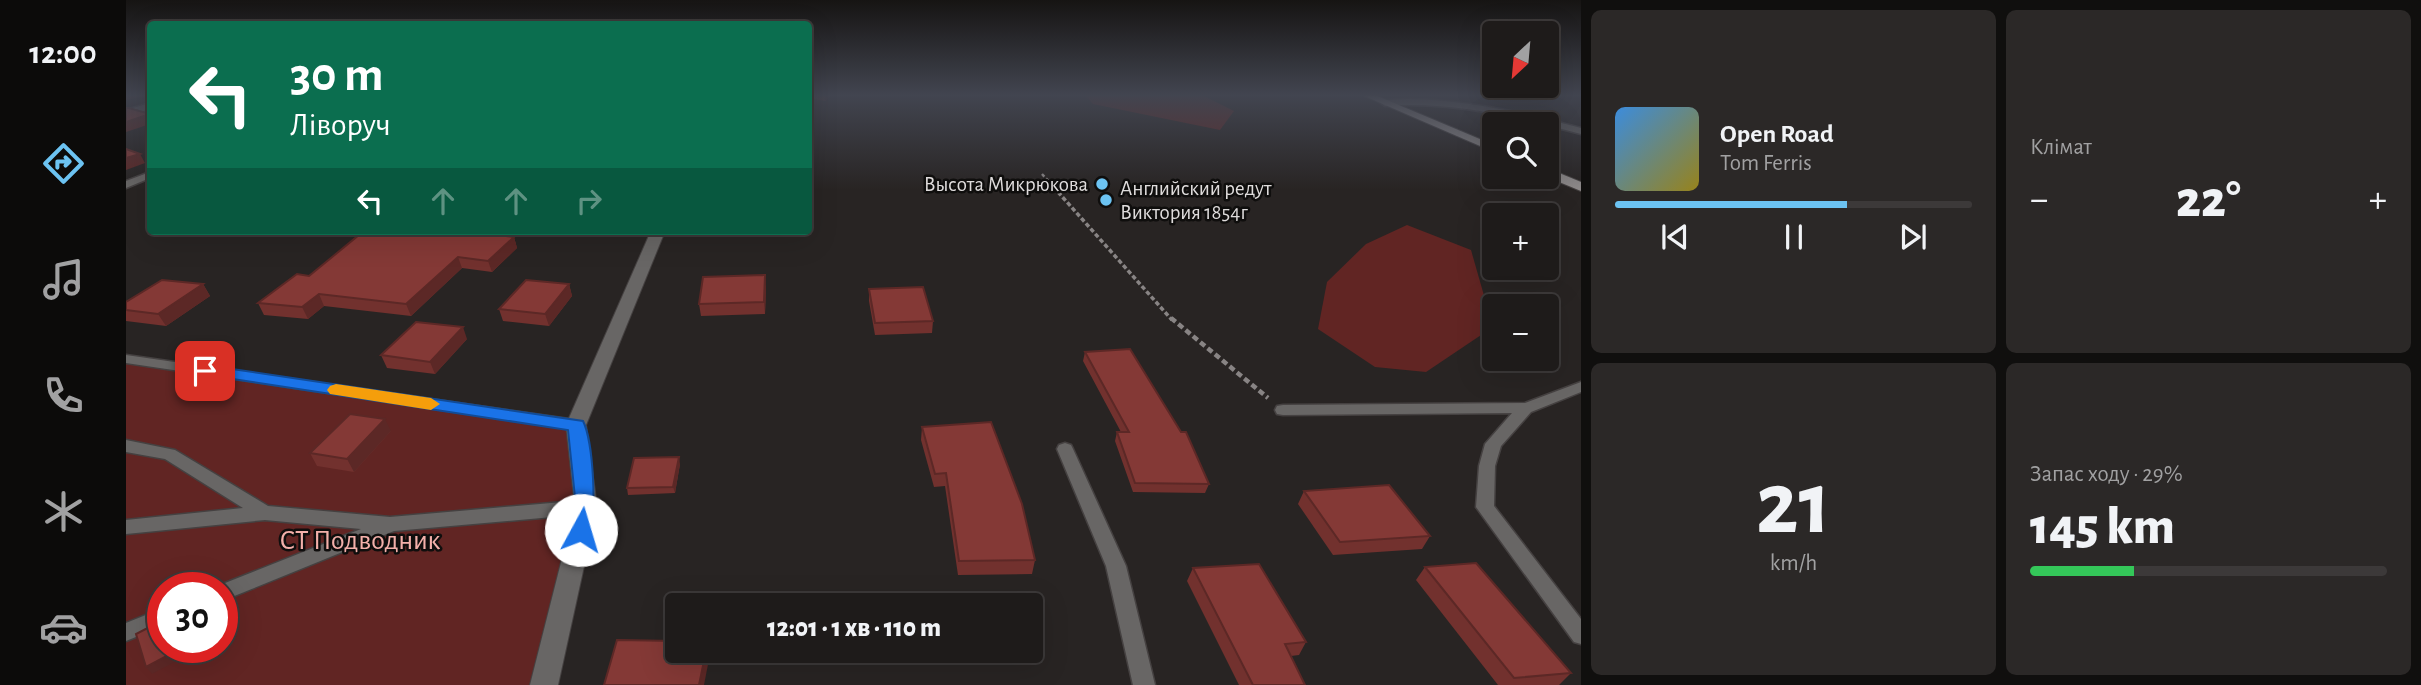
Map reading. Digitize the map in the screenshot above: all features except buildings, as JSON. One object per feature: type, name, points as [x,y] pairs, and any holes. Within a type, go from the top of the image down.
[{"type":"main road","points":[[1442,127],[1482,144]]},
{"type":"main road","points":[[1559,177],[1581,187]]},
{"type":"street","points":[[544,685],[586,507],[576,425],[656,235]]},
{"type":"lane","points":[[1563,127],[1581,131]]},
{"type":"lane","points":[[126,185],[147,176]]},
{"type":"lane","points":[[126,359],[576,425]]},
{"type":"lane","points":[[1283,410],[1526,408],[1581,387]]},
{"type":"lane","points":[[1526,408],[1493,444],[1487,466],[1485,507],[1581,635]]},
{"type":"lane","points":[[126,446],[169,454],[265,513]]},
{"type":"lane","points":[[1065,449],[1116,566],[1144,685]]},
{"type":"lane","points":[[126,527],[265,513],[391,524],[586,507]]},
{"type":"lane","points":[[238,586],[391,524]]},
{"type":"lane","points":[[126,632],[147,623]]},
{"type":"path","points":[[1042,174],[1176,324],[1283,410]]},
{"type":"green space","points":[[1407,225],[1471,250],[1484,294],[1482,334],[1426,372],[1375,367],[1318,329],[1327,282],[1366,244]]},
{"type":"green space","name":"СТ Подводник","points":[[126,359],[576,425],[581,530],[544,685],[126,685]]},
{"type":"slow traffic","points":[[336,390],[431,404]]},
{"type":"place","name":"Высота Микрюкова","points":[[1102,184]]},
{"type":"place","name":"Английский редут Виктория 1854г","points":[[1106,200]]},
{"type":"route","points":[[205,371],[576,425],[586,507],[581,530]]}]
